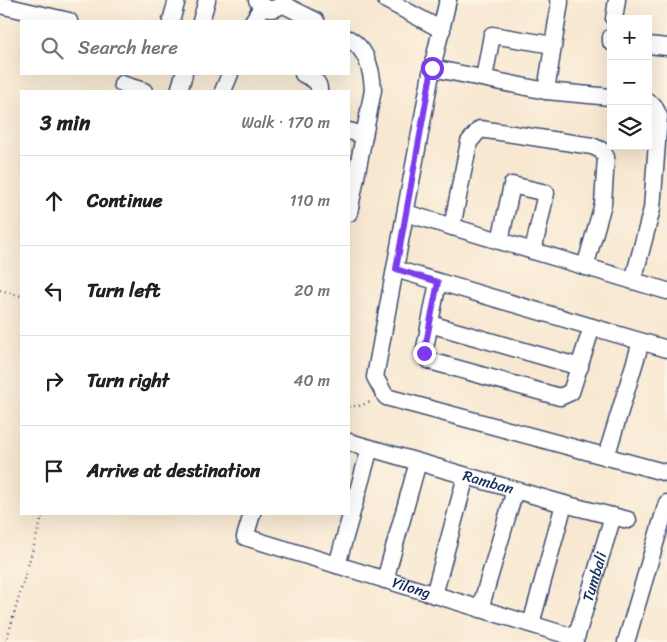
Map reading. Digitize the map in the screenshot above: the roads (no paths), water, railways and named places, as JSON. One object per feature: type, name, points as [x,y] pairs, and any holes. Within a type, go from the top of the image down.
[{"type":"street","points":[[172,20],[183,0]]},
{"type":"street","points":[[201,20],[207,0]]},
{"type":"street","points":[[386,0],[442,30]]},
{"type":"street","points":[[448,0],[432,68],[375,377],[386,397],[667,473]]},
{"type":"street","points":[[546,90],[560,2],[558,0]]},
{"type":"street","points":[[615,15],[617,0]]},
{"type":"street","points":[[253,20],[260,3],[270,10],[277,8],[283,2],[314,20]]},
{"type":"street","points":[[0,5],[65,20]]},
{"type":"street","points":[[484,78],[492,35],[553,45]]},
{"type":"street","points":[[350,40],[361,51],[368,62],[372,73],[373,90],[356,133],[350,203]]},
{"type":"street","points":[[652,45],[667,47]]},
{"type":"street","points":[[432,68],[546,90],[607,97]]},
{"type":"street","points":[[178,90],[184,75]]},
{"type":"street","points":[[223,90],[230,75]]},
{"type":"street","points":[[305,75],[316,81],[319,90]]},
{"type":"street","points":[[122,84],[141,90]]},
{"type":"street","points":[[634,281],[652,209],[659,116],[652,105]]},
{"type":"street","points":[[452,227],[469,142],[480,129],[592,146],[601,150],[606,157],[603,204],[585,267]]},
{"type":"street","points":[[500,241],[512,185],[546,193],[534,251]]},
{"type":"street","points":[[406,213],[667,292]]},
{"type":"street","points":[[396,269],[667,349]]},
{"type":"street","points":[[438,282],[424,353],[430,361],[560,397],[571,392],[592,327]]},
{"type":"street","points":[[430,324],[580,366]]},
{"type":"street","points":[[606,457],[641,342]]},
{"type":"street","name":"Ramban","points":[[350,442],[564,504],[620,518]]},
{"type":"street","points":[[351,506],[370,448]]},
{"type":"street","points":[[386,580],[418,462]]},
{"type":"street","points":[[434,595],[466,476]]},
{"type":"street","points":[[480,609],[515,490]]},
{"type":"street","points":[[626,642],[667,503]]},
{"type":"street","points":[[531,624],[564,504]]},
{"type":"street","name":"Yilong","points":[[252,515],[245,537],[576,638]]},
{"type":"street","points":[[337,565],[349,515]]},
{"type":"street","name":"Tumbali","points":[[576,638],[620,518]]}]
